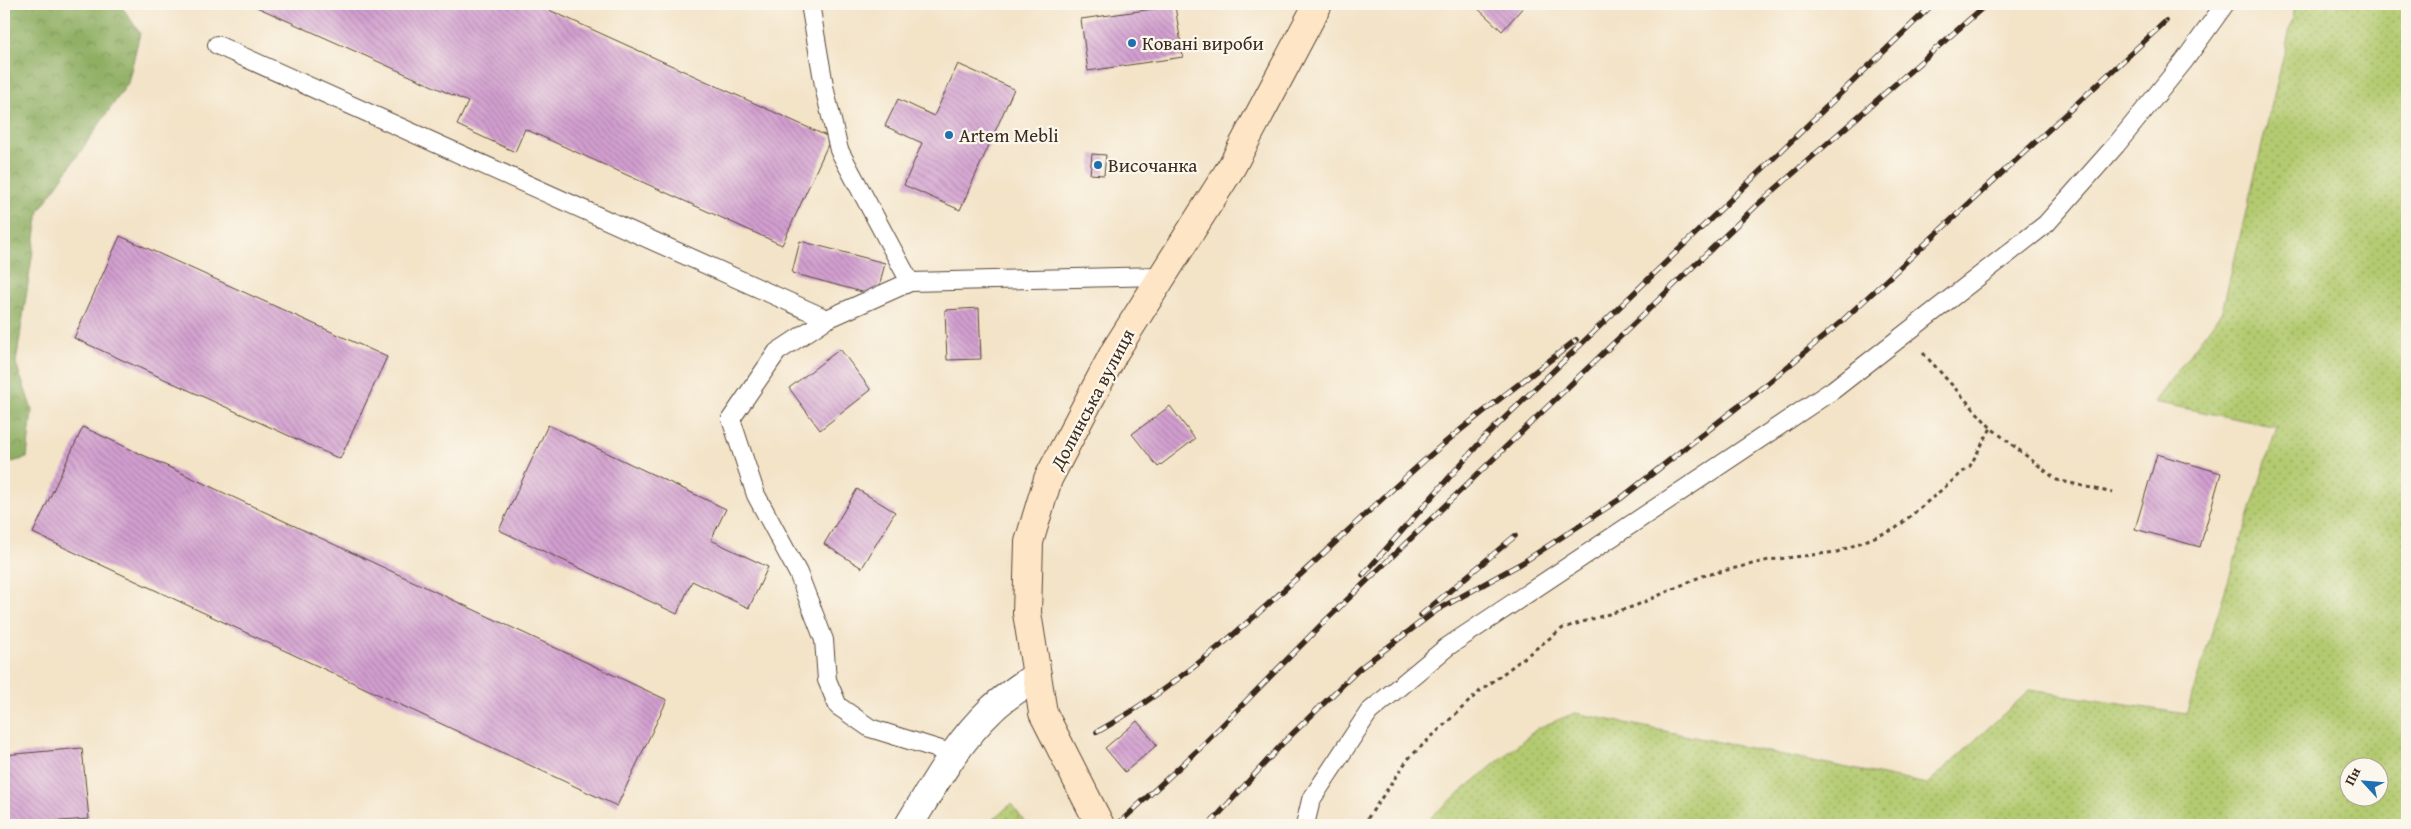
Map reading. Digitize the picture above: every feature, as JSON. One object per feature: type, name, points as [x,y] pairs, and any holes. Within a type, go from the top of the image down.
[{"type":"main road","name":"Долинська вулиця","points":[[1100,825],[1043,713],[1027,612],[1029,542],[1048,479],[1115,351],[1232,166],[1318,4]]},
{"type":"street","points":[[909,825],[954,754],[992,709],[1037,675]]},
{"type":"lane","points":[[810,4],[825,91],[839,150],[910,282]]},
{"type":"lane","points":[[1306,825],[1310,800],[1369,712],[1447,646],[1833,390],[2046,224],[2116,145],[2184,61],[2225,4]]},
{"type":"lane","points":[[217,45],[827,319]]},
{"type":"lane","points":[[954,754],[870,728],[838,706],[827,680],[824,640],[798,573],[756,495],[731,419],[777,352],[827,319],[910,282],[1162,276]]},
{"type":"path","points":[[1906,334],[1991,428],[2057,480],[2113,493]]},
{"type":"path","points":[[1363,825],[1408,759],[1479,692],[1563,628],[1635,606],[1702,576],[1769,560],[1837,552],[1895,529],[1970,466],[1991,428]]},
{"type":"green space","points":[[4,4],[120,4],[140,33],[128,83],[39,211],[16,363],[32,410],[27,458],[4,464]]},
{"type":"green space","points":[[2296,4],[2407,4],[2407,825],[1426,825],[1433,815],[1538,728],[1575,713],[1927,784],[2030,690],[2186,714],[2277,427],[2154,402],[2222,311]]},
{"type":"green space","points":[[1011,804],[1027,825],[987,825]]},
{"type":"building","points":[[250,4],[536,4],[831,138],[782,245],[525,129],[515,152],[457,125],[468,102]]},
{"type":"building","points":[[1475,4],[1526,4],[1502,31]]},
{"type":"building","points":[[1175,6],[1183,57],[1088,71],[1081,19]]},
{"type":"building","name":"Artem Mebli","points":[[958,64],[1014,89],[960,210],[904,185],[922,143],[885,126],[898,99],[934,116]]},
{"type":"building","name":"Височанка","points":[[1092,154],[1106,155],[1104,175],[1090,174]]},
{"type":"building","points":[[120,236],[387,357],[340,459],[74,338]]},
{"type":"building","points":[[800,241],[885,263],[877,296],[792,273]]},
{"type":"building","points":[[979,308],[981,359],[947,360],[945,310]]},
{"type":"building","points":[[840,349],[871,390],[820,430],[789,388]]},
{"type":"building","points":[[1170,406],[1195,439],[1158,467],[1132,434]]},
{"type":"building","points":[[548,425],[726,509],[711,540],[768,567],[749,608],[692,581],[677,614],[499,530]]},
{"type":"building","points":[[83,427],[667,700],[617,806],[33,533]]},
{"type":"building","points":[[2157,454],[2221,473],[2200,547],[2135,529]]},
{"type":"building","points":[[857,489],[895,512],[862,568],[824,544]]},
{"type":"building","points":[[1137,721],[1157,745],[1125,772],[1105,748]]},
{"type":"building","points":[[82,748],[89,819],[4,825],[4,755]]},
{"type":"railway","points":[[1363,575],[1484,438],[1933,4]]},
{"type":"railway","points":[[1117,825],[1198,750],[1321,625],[1757,205],[1987,4]]},
{"type":"railway","points":[[1209,825],[1283,743],[1359,669],[1437,610],[1522,563],[1620,499],[1767,384],[1842,321],[2166,21]]},
{"type":"railway","points":[[1097,732],[1143,703],[1188,671],[1230,637],[1272,601],[1434,452],[1486,409],[1576,340]]},
{"type":"railway","points":[[1421,615],[1515,536]]},
{"type":"place","name":"Ковані вироби","points":[[1132,43]]},
{"type":"place","name":"Artem Mebli","points":[[949,135]]},
{"type":"place","name":"Височанка","points":[[1098,165]]}]
